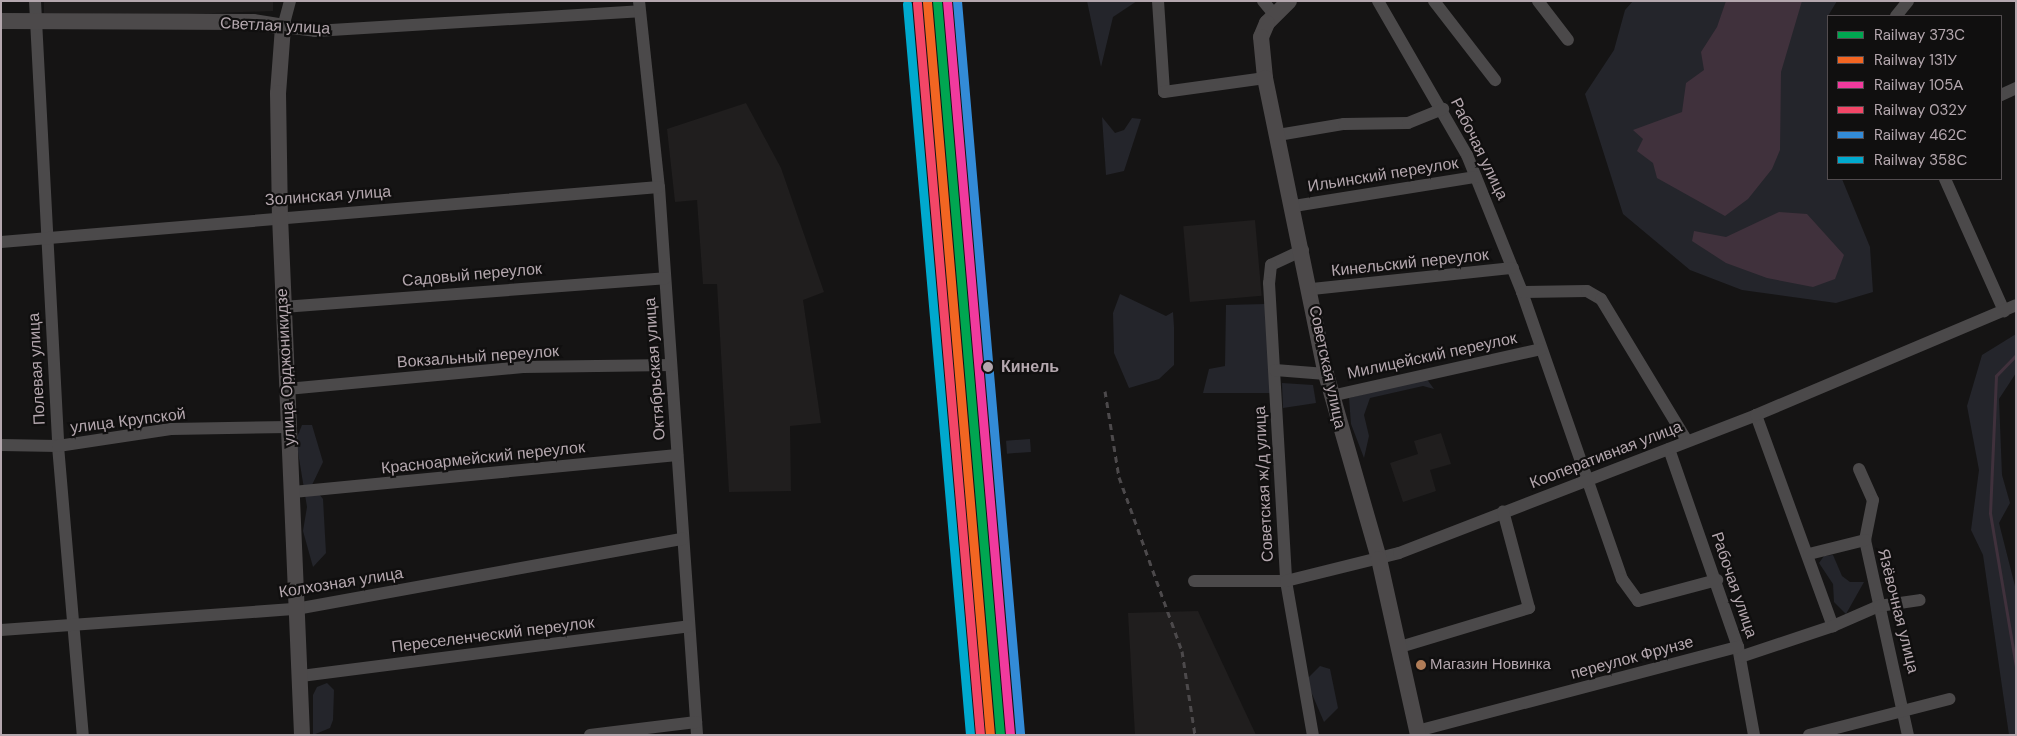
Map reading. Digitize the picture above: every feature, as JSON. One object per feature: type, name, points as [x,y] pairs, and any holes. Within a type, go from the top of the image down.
[{"type":"main road","name":"Советская улица","points":[[1289,1],[1274,14],[1261,37],[1265,78],[1312,289],[1331,396],[1379,559],[1418,733]]},
{"type":"main road","name":"Светлая улица","points":[[1,21],[253,22],[282,27]]},
{"type":"main road","name":"улица Орджоникидзе","points":[[282,27],[278,93],[280,216],[302,735]]},
{"type":"street","name":"Полевая улица","points":[[35,1],[34,21],[58,446],[76,621],[83,735]]},
{"type":"street","name":"улица Орджоникидзе","points":[[282,27],[290,1]]},
{"type":"street","points":[[1158,1],[1164,92],[1265,78]]},
{"type":"street","points":[[1263,1],[1274,14]]},
{"type":"street","name":"Рабочая улица","points":[[1378,1],[1416,73],[1443,108],[1476,177],[1522,292],[1586,483],[1622,579],[1638,601],[1717,580]]},
{"type":"street","points":[[1434,1],[1495,80]]},
{"type":"street","points":[[1538,1],[1568,40]]},
{"type":"street","points":[[1897,15],[1908,1]]},
{"type":"street","name":"Светлая улица","points":[[282,27],[315,31],[639,6]]},
{"type":"street","name":"Октябрьская улица","points":[[639,6],[659,187],[696,728]]},
{"type":"street","points":[[2002,95],[2016,88]]},
{"type":"street","points":[[1278,135],[1344,124],[1408,123],[1443,108]]},
{"type":"street","name":"Ильинский переулок","points":[[1294,206],[1476,177]]},
{"type":"street","points":[[1946,180],[2010,308]]},
{"type":"street","name":"Золинская улица","points":[[1,242],[280,216],[659,187]]},
{"type":"street","name":"Советская ж/д улица","points":[[1303,250],[1271,265],[1286,581],[1313,735]]},
{"type":"street","name":"Кинельский переулок","points":[[1312,289],[1513,268]]},
{"type":"street","name":"Садовый переулок","points":[[283,308],[665,278]]},
{"type":"street","points":[[1522,292],[1587,291],[1601,299],[1687,441]]},
{"type":"street","name":"Кооперативная улица","points":[[1194,581],[1286,581],[1379,559],[1503,511],[1586,483],[1756,415],[2010,308]]},
{"type":"street","name":"Милицейский переулок","points":[[1331,396],[1541,349]]},
{"type":"street","name":"Вокзальный переулок","points":[[287,390],[523,367],[671,365]]},
{"type":"street","points":[[1275,370],[1326,374]]},
{"type":"street","points":[[1756,415],[1809,554],[1833,626]]},
{"type":"street","name":"улица Крупской","points":[[1,445],[58,446],[171,429],[289,428]]},
{"type":"street","name":"Рабочая улица","points":[[1669,449],[1717,580],[1739,652],[1754,735]]},
{"type":"street","name":"Красноармейский переулок","points":[[293,492],[677,454]]},
{"type":"street","name":"Язёвочная улица","points":[[1859,468],[1873,500],[1864,540],[1904,710],[1908,735]]},
{"type":"street","points":[[1400,647],[1528,608],[1503,511]]},
{"type":"street","name":"Колхозная улица","points":[[1,630],[76,621],[296,609],[683,539]]},
{"type":"street","points":[[1809,554],[1864,540]]},
{"type":"street","name":"переулок Фрунзе","points":[[1418,733],[1739,652],[1833,626],[1879,606],[1920,600]]},
{"type":"street","name":"Переселенческий переулок","points":[[301,676],[689,626]]},
{"type":"street","points":[[1809,735],[1949,699]]},
{"type":"street","points":[[590,735],[696,728]]},
{"type":"shaded area","points":[[44,1],[273,1],[273,11],[161,15],[44,13]]},
{"type":"shaded area","points":[[1087,1],[1137,1],[1113,17],[1101,67]]},
{"type":"shaded area","points":[[1633,1],[1837,1],[1827,15],[1827,180],[1842,180],[1870,247],[1873,292],[1836,303],[1742,290],[1690,270],[1623,214],[1585,94],[1614,50],[1625,10]]},
{"type":"shaded area","points":[[1726,1],[1802,1],[1781,72],[1780,150],[1772,169],[1748,199],[1725,216],[1657,178],[1653,163],[1637,151],[1643,139],[1633,130],[1682,112],[1686,83],[1704,70],[1701,52],[1717,27]]},
{"type":"shaded area","points":[[746,103],[781,168],[824,292],[803,300],[821,423],[790,426],[791,491],[729,492],[717,284],[703,284],[697,200],[675,202],[667,129]]},
{"type":"shaded area","points":[[1102,117],[1115,133],[1124,130],[1132,118],[1141,119],[1124,171],[1106,175]]},
{"type":"shaded area","points":[[1779,212],[1807,214],[1844,255],[1835,279],[1813,287],[1767,278],[1726,263],[1692,241],[1694,231],[1726,237]]},
{"type":"shaded area","points":[[1255,220],[1262,296],[1190,302],[1183,226]]},
{"type":"shaded area","points":[[1120,294],[1166,316],[1173,312],[1174,365],[1159,379],[1129,388],[1114,353],[1113,313]]},
{"type":"shaded area","points":[[1265,304],[1271,393],[1203,393],[1209,369],[1225,366],[1226,305]]},
{"type":"shaded area","points":[[2016,334],[2016,373],[1999,399],[2002,475],[2010,503],[1999,523],[2016,590],[2016,735],[2009,735],[1983,555],[1971,530],[1979,470],[1967,406],[1982,355]]},
{"type":"shaded area","points":[[1426,378],[1434,389],[1423,386],[1370,398],[1364,415],[1369,436],[1364,458],[1351,424],[1349,398]]},
{"type":"shaded area","points":[[1282,383],[1313,385],[1316,403],[1283,408]]},
{"type":"shaded area","points":[[302,425],[312,425],[323,462],[312,485],[323,499],[326,553],[313,567],[303,531],[307,507],[296,440]]},
{"type":"shaded area","points":[[1441,433],[1451,464],[1430,470],[1436,491],[1403,502],[1390,463],[1418,454],[1414,441]]},
{"type":"shaded area","points":[[1030,439],[1031,452],[1007,454],[1006,441]]},
{"type":"shaded area","points":[[1833,555],[1842,576],[1850,582],[1864,582],[1846,614],[1834,602],[1833,584],[1819,563],[1824,556]]},
{"type":"shaded area","points":[[1198,611],[1256,735],[1135,735],[1128,613]]},
{"type":"shaded area","points":[[1320,666],[1330,669],[1338,708],[1324,722],[1306,680]]},
{"type":"shaded area","points":[[327,683],[334,690],[333,720],[330,728],[313,735],[313,695],[317,687]]},
{"type":"waterway","points":[[2016,355],[1996,376],[1990,513],[2016,667]]},
{"type":"railway","points":[[1105,391],[1119,477],[1182,651],[1195,735]]},
{"type":"rail line","name":"373C","points":[[937,1],[1000,735]]},
{"type":"rail line","name":"105А","points":[[947,1],[1010,734]]},
{"type":"rail line","name":"462С","points":[[957,1],[1020,733]]},
{"type":"rail line","name":"131У","points":[[927,2],[990,735]]},
{"type":"rail line","name":"032У","points":[[917,3],[980,735]]},
{"type":"rail line","name":"358С","points":[[907,4],[970,735]]},
{"type":"place","name":"Кинель","points":[[988,367]]},
{"type":"place","name":"Магазин Новинка","points":[[1421,665]]}]
